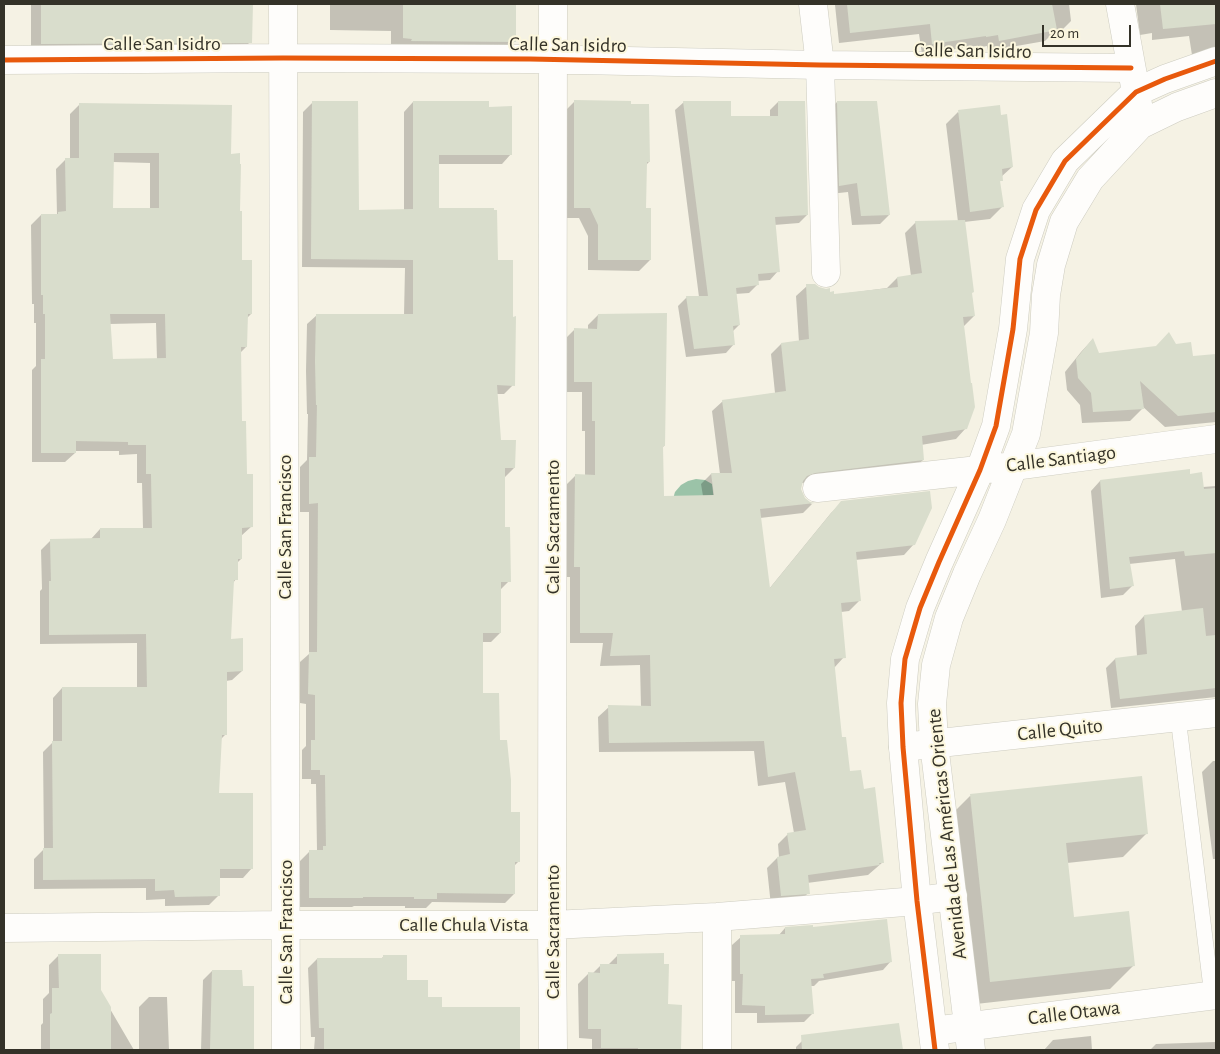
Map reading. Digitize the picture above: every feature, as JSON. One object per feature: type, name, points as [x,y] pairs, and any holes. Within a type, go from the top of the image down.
[{"type":"street","name":"Calle San Francisco","points":[[283,4],[286,1050]]},
{"type":"street","name":"Calle Sacramento","points":[[553,4],[553,1050]]},
{"type":"street","points":[[813,4],[820,65],[826,273]]},
{"type":"street","points":[[1120,4],[1140,125],[1177,107],[1216,93]]},
{"type":"street","name":"Calle San Isidro","points":[[4,60],[283,58],[553,60],[820,65],[1134,80]]},
{"type":"street","points":[[1134,80],[1165,79],[1216,61]]},
{"type":"street","name":"Avenida de Las Américas Oriente","points":[[934,1040],[916,901],[903,747],[901,704],[905,659],[920,608],[980,470],[996,426],[1013,329],[1020,258],[1036,210],[1066,160],[1134,80]]},
{"type":"street","name":"Avenida de Las Américas Oriente","points":[[969,1038],[934,744],[932,704],[936,665],[947,627],[967,574],[992,520],[1026,434],[1044,333],[1046,296],[1051,265],[1064,222],[1090,179],[1140,125]]},
{"type":"street","points":[[1017,293],[1046,296]]},
{"type":"street","name":"Calle Santiago","points":[[817,488],[1014,466],[1216,439]]},
{"type":"street","name":"Calle Quito","points":[[903,747],[1216,712]]},
{"type":"street","name":"Calle Chula Vista","points":[[4,928],[286,924],[552,925],[717,917],[916,901],[953,896]]},
{"type":"street","points":[[717,917],[717,1050]]},
{"type":"street","name":"Calle Otawa","points":[[934,1040],[969,1038],[1214,996]]},
{"type":"lane","points":[[1178,717],[1214,996]]},
{"type":"shaded area","points":[[696,479],[705,480],[712,484],[714,500],[672,502],[675,492],[681,485]]},
{"type":"building","points":[[41,4],[253,4],[252,43],[41,44]]},
{"type":"building","points":[[403,4],[516,4],[516,42],[411,41],[412,39],[403,38]]},
{"type":"building","points":[[847,4],[1052,4],[1057,30],[999,41],[998,35],[932,44],[930,24],[850,33]]},
{"type":"building","points":[[1160,4],[1216,4],[1216,24],[1163,29]]},
{"type":"building","points":[[574,100],[631,101],[631,104],[649,104],[650,162],[647,162],[646,208],[651,208],[651,260],[598,260],[598,225],[590,208],[574,208]]},
{"type":"building","points":[[312,101],[358,101],[359,210],[413,209],[413,101],[489,101],[489,107],[512,106],[512,155],[439,155],[439,208],[494,208],[494,210],[497,210],[498,260],[513,260],[513,317],[516,316],[515,386],[497,385],[501,440],[516,440],[515,468],[505,468],[505,527],[510,527],[511,582],[501,582],[501,633],[483,633],[483,693],[499,693],[500,740],[507,740],[511,780],[511,812],[520,812],[520,862],[515,862],[515,894],[437,893],[437,899],[414,899],[414,897],[309,898],[309,850],[323,850],[323,846],[326,846],[325,775],[320,775],[320,770],[311,770],[311,740],[315,740],[315,695],[308,694],[309,652],[317,652],[318,503],[309,504],[309,457],[316,457],[316,314],[413,314],[413,260],[311,259]]},
{"type":"building","points":[[683,101],[731,101],[731,116],[778,116],[778,101],[805,101],[808,215],[775,217],[780,272],[758,274],[759,285],[736,288],[740,325],[733,326],[735,345],[694,349],[686,296],[708,296]]},
{"type":"building","points":[[837,101],[877,101],[890,215],[861,216],[857,183],[839,186]]},
{"type":"building","points":[[79,103],[232,105],[231,154],[240,153],[241,164],[242,260],[252,260],[252,314],[248,314],[247,347],[241,347],[242,421],[246,421],[247,474],[253,474],[253,527],[242,528],[242,559],[238,559],[238,580],[234,580],[231,639],[243,638],[243,671],[227,672],[227,735],[222,735],[219,793],[253,793],[253,869],[220,869],[220,896],[175,897],[174,890],[155,891],[155,879],[43,880],[43,848],[53,848],[52,741],[62,741],[62,687],[147,687],[146,634],[49,635],[50,539],[100,538],[100,528],[152,528],[151,474],[146,474],[146,445],[128,445],[128,442],[76,441],[76,453],[41,453],[41,359],[45,359],[45,314],[43,314],[43,295],[41,295],[41,214],[58,214],[58,212],[66,211],[65,158],[79,158]],"holes":[[[114,153],[159,153],[159,208],[113,208]],[[110,314],[165,314],[166,358],[113,359]]]},
{"type":"building","points":[[1000,105],[1001,115],[1007,114],[1013,167],[1002,169],[1003,181],[1000,181],[1004,207],[970,212],[958,110]]},
{"type":"building","points":[[965,220],[975,316],[963,317],[975,407],[967,429],[922,436],[924,460],[815,473],[807,476],[803,481],[801,489],[805,498],[815,503],[760,509],[770,588],[841,501],[930,491],[932,508],[915,545],[856,552],[861,601],[841,603],[846,658],[834,659],[842,737],[846,737],[850,771],[861,770],[864,789],[875,787],[884,863],[808,875],[810,894],[781,896],[777,857],[790,854],[787,833],[806,830],[795,772],[768,777],[764,741],[609,743],[608,705],[651,706],[650,655],[610,656],[613,633],[580,633],[580,567],[574,567],[575,474],[595,475],[595,421],[592,421],[592,382],[574,382],[574,328],[597,329],[598,314],[667,313],[665,446],[663,446],[664,496],[714,495],[711,473],[732,473],[722,400],[786,391],[781,343],[809,339],[806,284],[815,284],[826,289],[830,288],[830,292],[834,291],[834,294],[898,287],[897,277],[922,273],[915,221]]},
{"type":"building","points":[[1169,332],[1176,344],[1191,342],[1193,356],[1216,354],[1216,412],[1178,416],[1140,381],[1144,409],[1093,412],[1091,393],[1078,378],[1076,359],[1093,338],[1099,353],[1156,346]]},
{"type":"building","points":[[1190,469],[1190,474],[1202,472],[1204,489],[1216,488],[1216,553],[1185,556],[1184,551],[1129,557],[1134,586],[1110,589],[1100,480]]},
{"type":"building","points":[[1203,608],[1206,636],[1216,635],[1216,688],[1120,699],[1115,658],[1147,654],[1144,615]]},
{"type":"building","points":[[1142,776],[1148,834],[1066,843],[1074,917],[1129,911],[1135,966],[990,982],[970,794]]},
{"type":"building","points":[[887,919],[892,962],[823,974],[824,978],[811,979],[814,1014],[765,1015],[765,1006],[742,1005],[743,974],[740,974],[740,935],[785,934],[785,927],[813,925],[813,927]]},
{"type":"building","points":[[664,953],[664,964],[669,964],[668,1004],[682,1005],[681,1050],[601,1048],[601,1029],[588,1029],[588,972],[600,973],[600,964],[617,964],[617,954]]},
{"type":"building","points":[[58,954],[101,954],[101,990],[111,1007],[111,1050],[50,1050],[52,988],[59,988]]},
{"type":"building","points":[[383,955],[407,955],[407,980],[428,980],[428,997],[442,997],[442,1007],[520,1007],[520,1050],[324,1050],[324,1028],[319,1028],[317,958],[383,958]]},
{"type":"building","points":[[212,970],[242,970],[243,986],[254,986],[254,1050],[210,1050]]},
{"type":"building","points":[[899,1023],[903,1050],[802,1050],[801,1035]]},
{"type":"cycle path","points":[[4,60],[530,59],[820,65],[1131,68]]},
{"type":"cycle path","points":[[935,1050],[917,901],[903,747],[901,703],[905,659],[920,608],[980,470],[996,426],[1013,329],[1020,259],[1036,210],[1065,161],[1136,92],[1165,79],[1216,61]]}]
